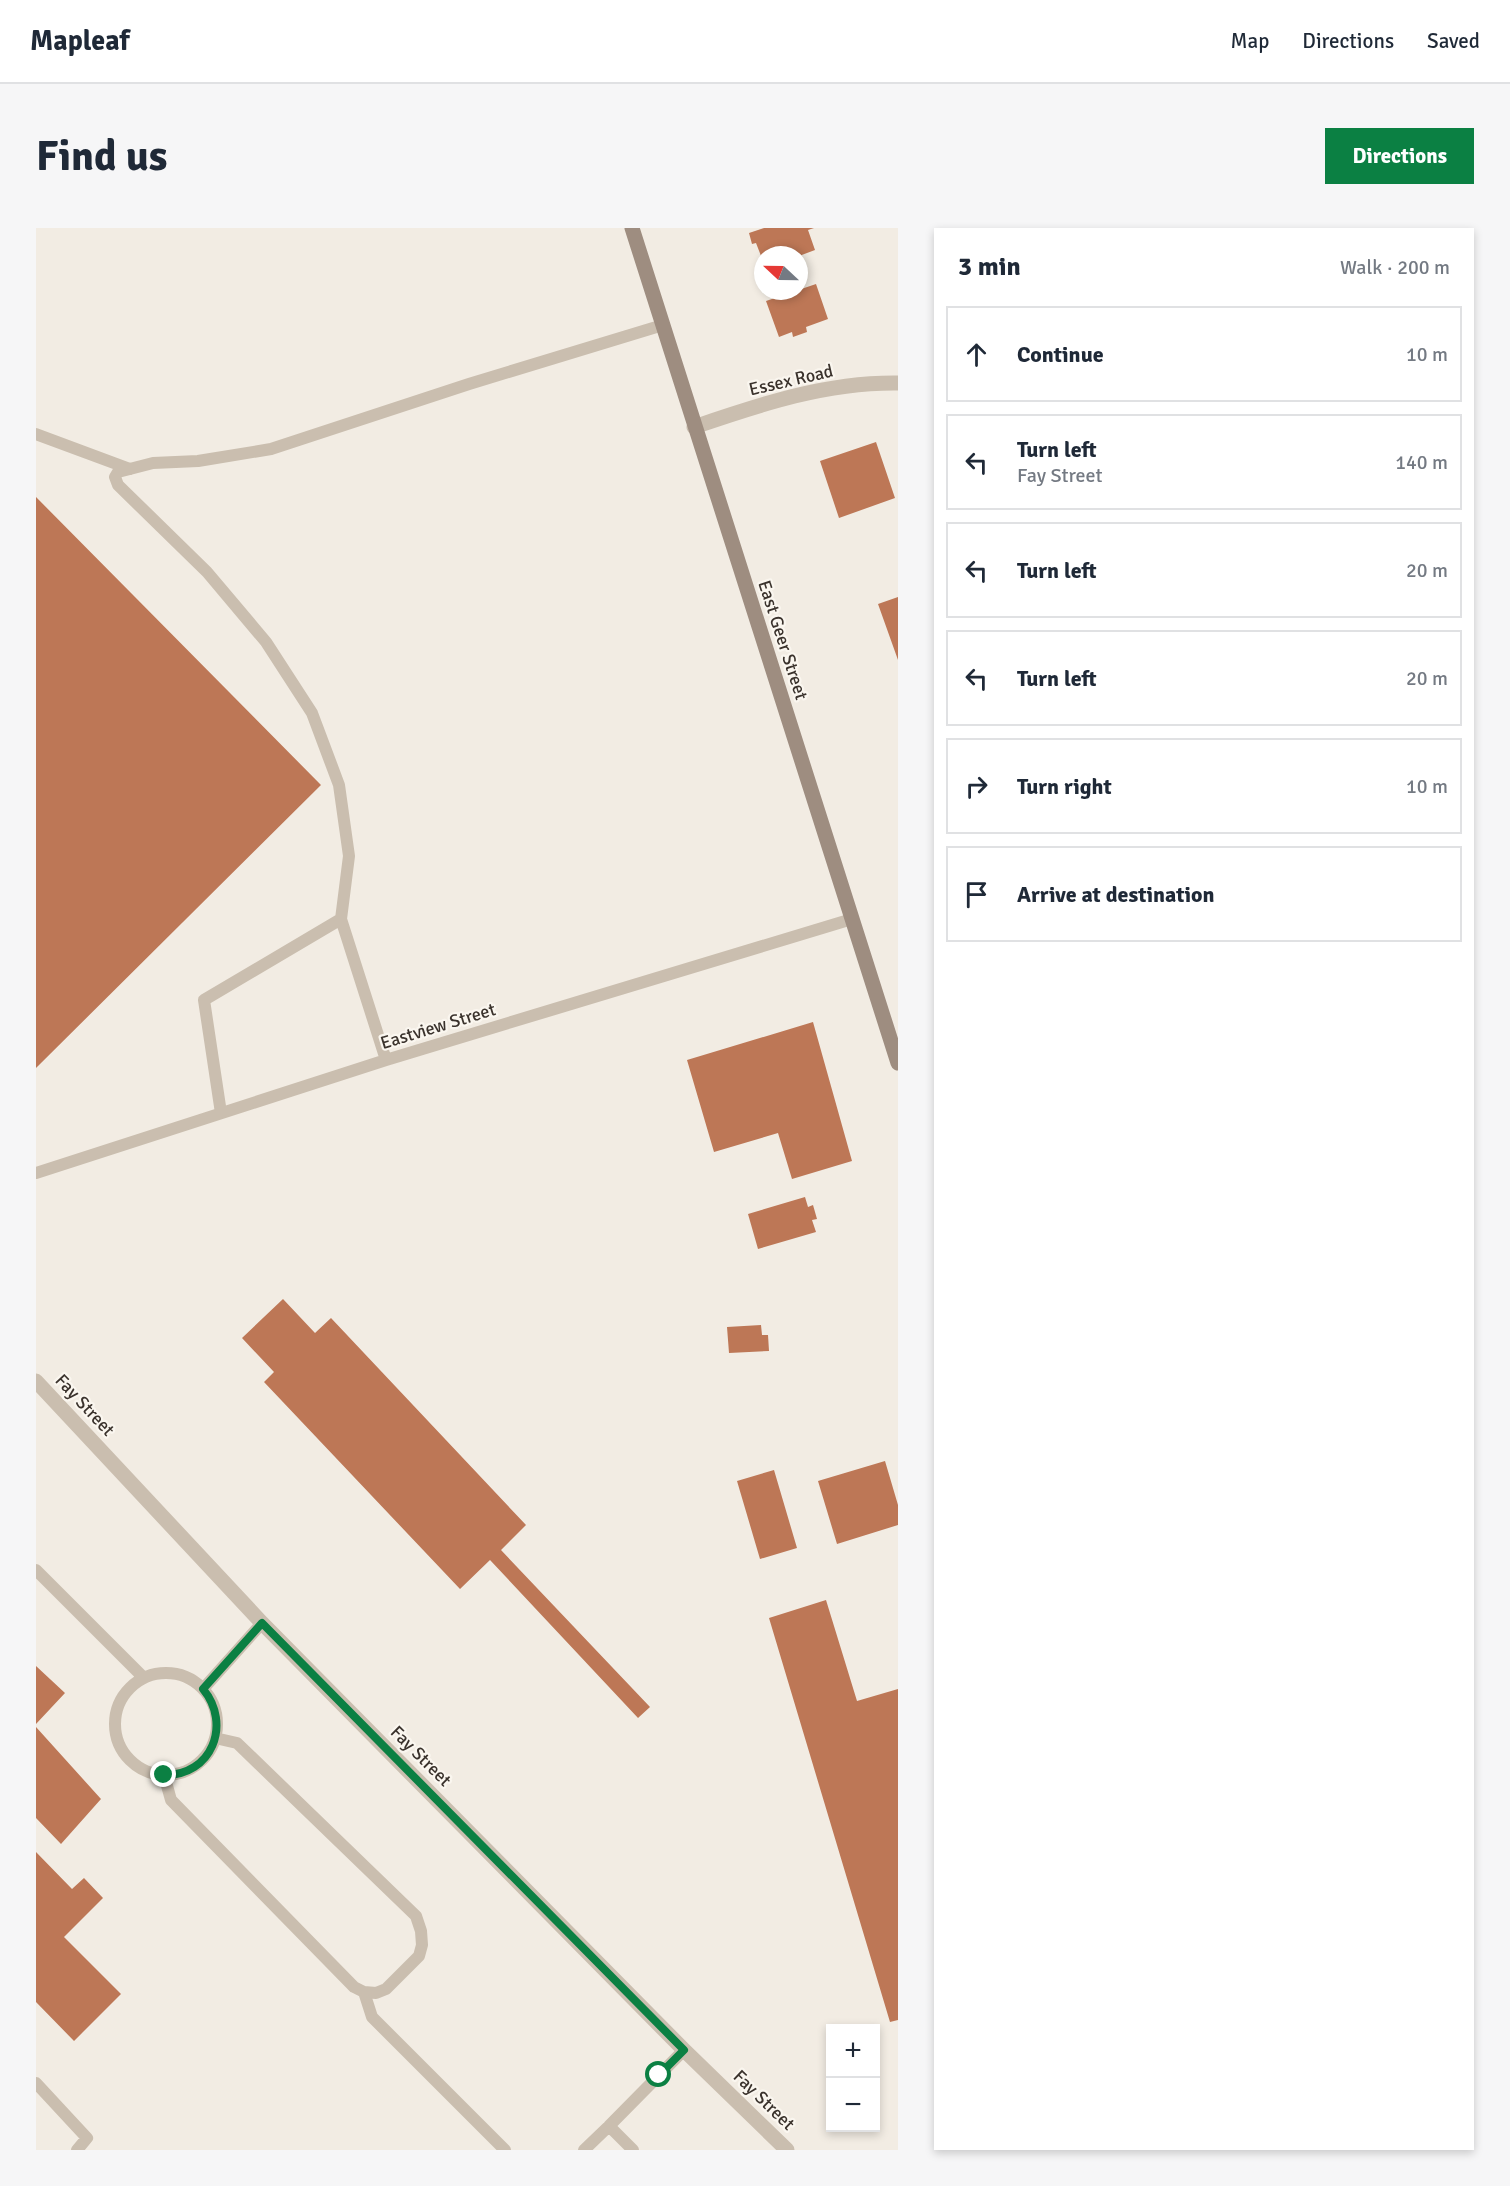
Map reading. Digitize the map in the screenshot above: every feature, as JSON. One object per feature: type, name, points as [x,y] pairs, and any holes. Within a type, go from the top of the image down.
[{"type":"main road","name":"East Geer Street","points":[[632,228],[898,1063]]},
{"type":"street","name":"Essex Road","points":[[694,427],[775,400],[817,390],[898,383]]},
{"type":"street","name":"Fay Street","points":[[36,1381],[262,1623],[684,2050],[787,2150]]},
{"type":"lane","points":[[386,1060],[341,919],[349,856],[348,846],[339,785],[312,713],[266,642],[207,572],[118,484],[115,477],[118,472],[153,463],[198,461],[271,449],[469,384],[663,325]]},
{"type":"lane","points":[[36,434],[130,469]]},
{"type":"lane","points":[[221,1113],[204,1000],[341,919]]},
{"type":"lane","name":"Eastview Street","points":[[36,1173],[386,1060],[852,919]]},
{"type":"lane","points":[[36,1570],[143,1677]]},
{"type":"lane","points":[[203,1689],[262,1623]]},
{"type":"lane","points":[[168,1672],[186,1677],[203,1689],[211,1699],[217,1714],[214,1738],[209,1752],[198,1764],[189,1771],[174,1775],[155,1775],[140,1769],[124,1755],[116,1738],[114,1721],[118,1704],[132,1685],[143,1677],[168,1672]]},
{"type":"lane","points":[[164,1775],[171,1800],[354,1987],[364,1992],[376,1993],[386,1989],[419,1956],[422,1945],[421,1931],[416,1916],[237,1743],[214,1738]]},
{"type":"lane","points":[[364,1992],[372,2017],[505,2150]]},
{"type":"lane","points":[[584,2150],[684,2050]]},
{"type":"lane","points":[[36,2083],[87,2138],[77,2150]]},
{"type":"lane","points":[[609,2126],[633,2150]]},
{"type":"building","points":[[764,228],[814,228],[808,230],[815,250],[808,253],[808,246],[757,246],[756,243],[752,244],[749,233]]},
{"type":"building","points":[[816,284],[828,319],[806,327],[807,332],[793,337],[792,332],[779,337],[766,301],[808,300],[808,287]]},
{"type":"building","points":[[876,442],[895,498],[839,518],[820,461]]},
{"type":"building","points":[[36,497],[321,785],[36,1068]]},
{"type":"building","points":[[898,597],[898,660],[878,604]]},
{"type":"building","points":[[813,1022],[852,1161],[792,1179],[778,1133],[714,1152],[687,1060]]},
{"type":"building","points":[[805,1197],[808,1207],[813,1205],[817,1219],[812,1220],[816,1232],[758,1249],[748,1214]]},
{"type":"building","points":[[283,1299],[315,1333],[331,1318],[526,1525],[501,1550],[650,1707],[638,1718],[490,1560],[460,1589],[264,1382],[274,1372],[242,1338]]},
{"type":"building","points":[[761,1325],[762,1335],[768,1335],[769,1351],[729,1353],[727,1327]]},
{"type":"building","points":[[885,1461],[898,1505],[898,1525],[837,1544],[818,1481]]},
{"type":"building","points":[[774,1470],[797,1548],[760,1559],[737,1481]]},
{"type":"building","points":[[826,1600],[857,1701],[898,1689],[898,2020],[890,2022],[769,1618]]},
{"type":"building","points":[[36,1666],[65,1693],[36,1724]]},
{"type":"building","points":[[36,1727],[101,1799],[61,1844],[36,1818]]},
{"type":"building","points":[[36,1852],[72,1889],[84,1878],[103,1898],[64,1937],[121,1994],[74,2041],[36,2002]]},
{"type":"route","points":[[164,1775],[189,1771],[209,1752],[216,1732],[217,1714],[211,1699],[203,1689],[262,1623],[684,2050],[659,2075]]}]
